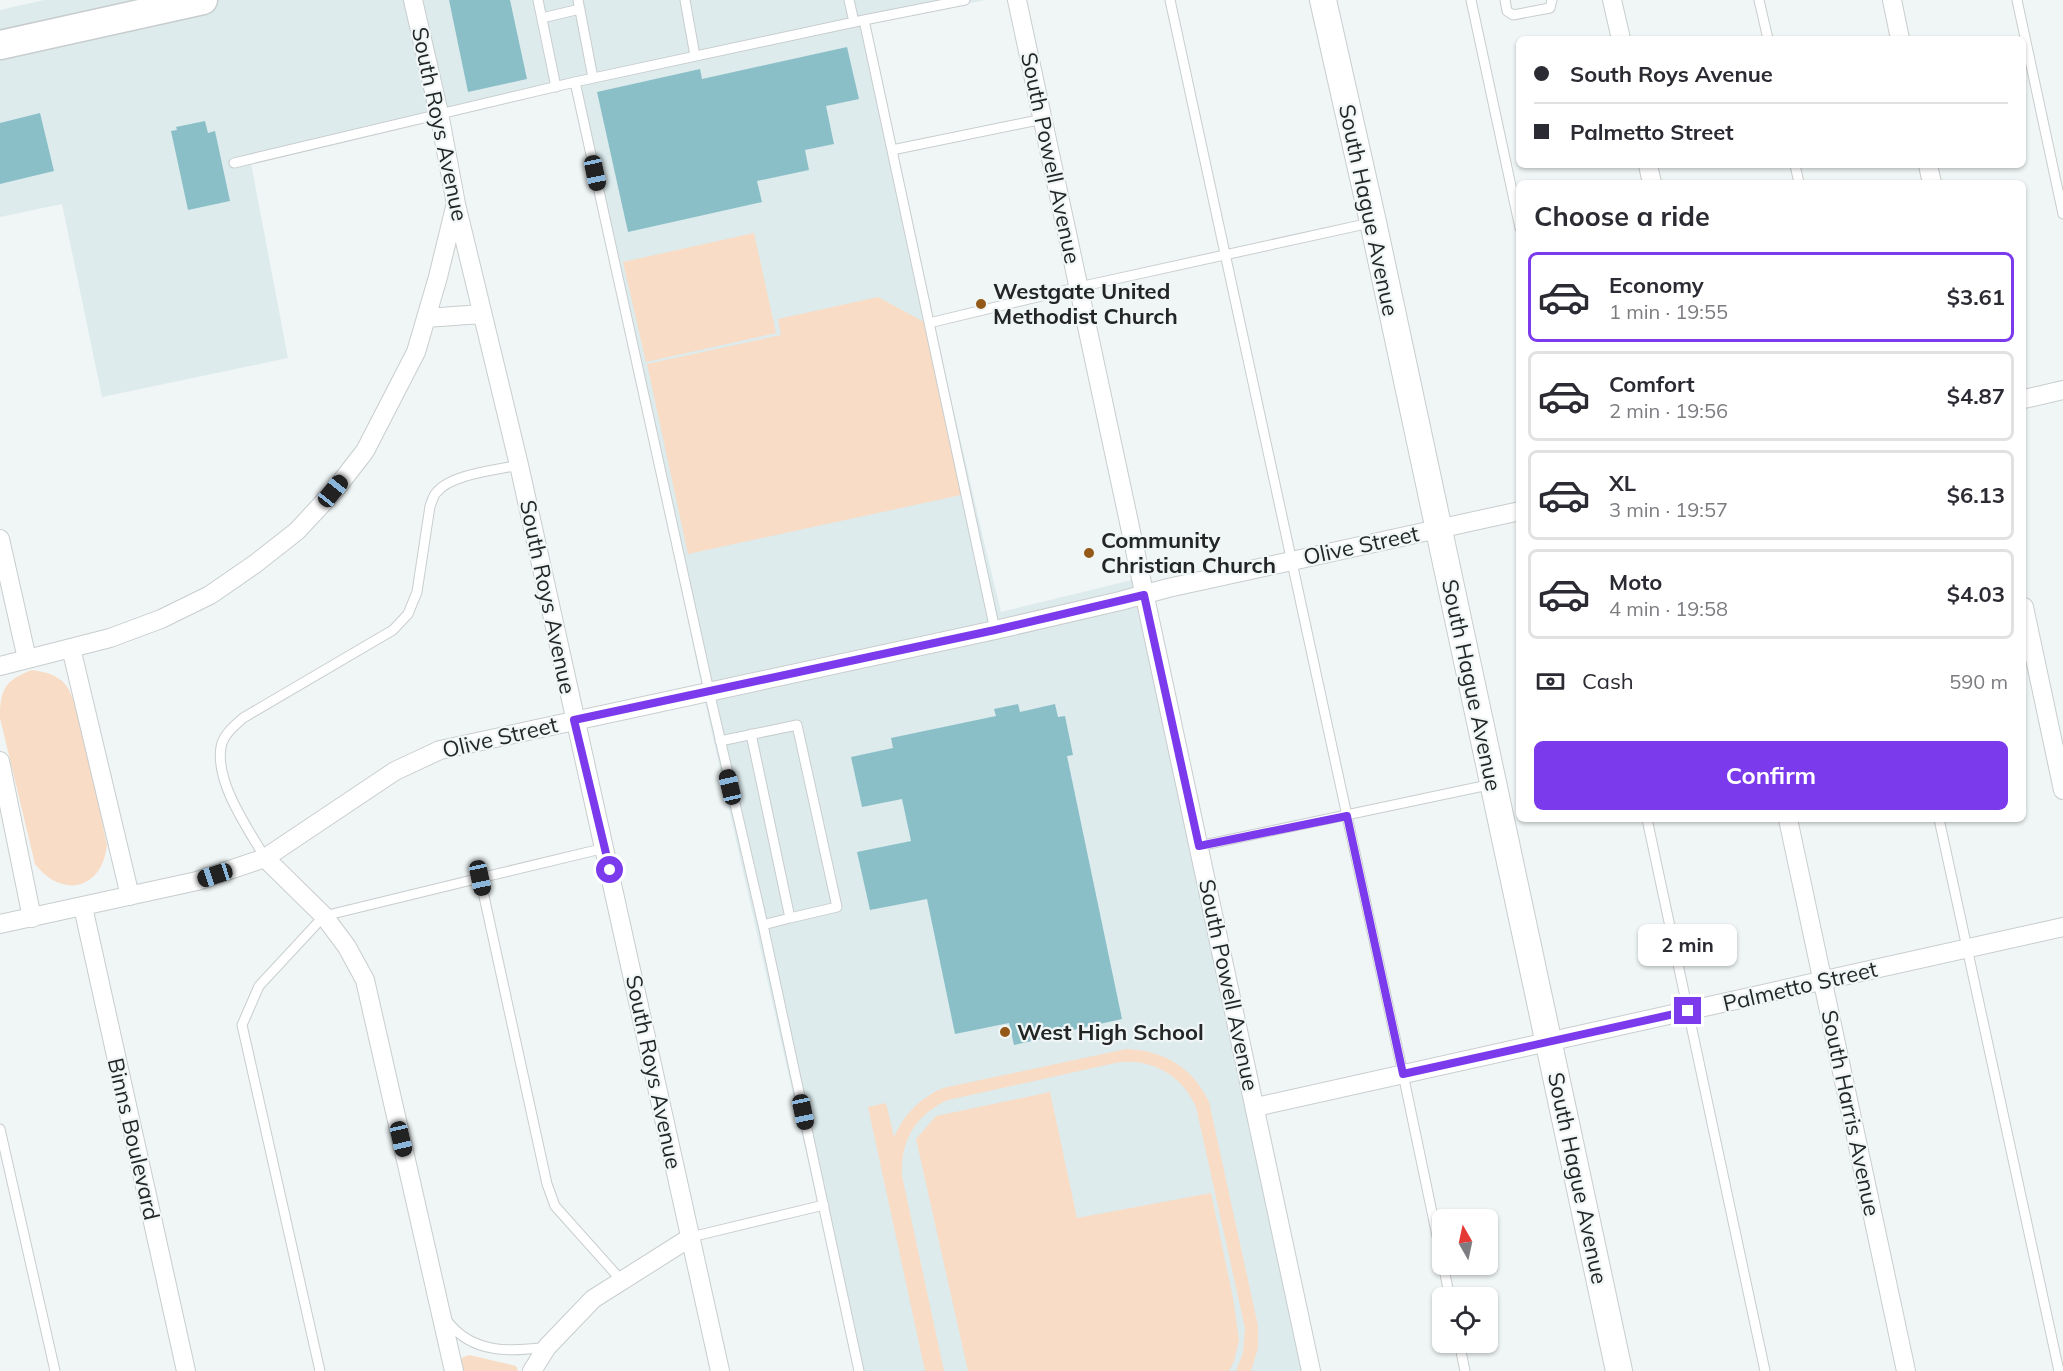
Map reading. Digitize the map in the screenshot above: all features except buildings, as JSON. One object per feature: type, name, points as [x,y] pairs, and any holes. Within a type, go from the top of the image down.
[{"type":"main road","points":[[0,45],[203,0]]},
{"type":"main road","name":"South Hague Avenue","points":[[1323,0],[1619,1371]]},
{"type":"street","name":"South Roys Avenue","points":[[413,0],[439,113],[456,204],[519,465],[720,1371]]},
{"type":"street","name":"South Powell Avenue","points":[[1017,0],[1311,1371]]},
{"type":"street","points":[[1612,0],[1620,36]]},
{"type":"street","points":[[1892,0],[1899,36]]},
{"type":"street","points":[[0,666],[110,638],[141,627],[210,595],[297,531],[365,451],[416,352],[456,204]]},
{"type":"street","points":[[426,318],[482,314]]},
{"type":"street","points":[[2026,399],[2063,390]]},
{"type":"street","name":"Olive Street","points":[[0,924],[197,881],[265,858],[395,771],[440,750],[995,630],[1291,561],[1516,512]]},
{"type":"street","points":[[0,539],[27,659]]},
{"type":"street","points":[[2026,616],[2063,790]]},
{"type":"street","points":[[70,648],[130,896]]},
{"type":"street","points":[[0,761],[32,918]]},
{"type":"street","name":"South Harris Avenue","points":[[1789,822],[1906,1371]]},
{"type":"street","points":[[265,858],[324,916],[347,947],[365,980],[454,1371]]},
{"type":"street","name":"Binns Boulevard","points":[[83,907],[186,1371]]},
{"type":"street","name":"Palmetto Street","points":[[1256,1107],[2063,927]]},
{"type":"street","points":[[532,1371],[547,1347],[593,1299],[691,1238]]},
{"type":"lane","points":[[538,0],[556,87]]},
{"type":"lane","points":[[685,0],[695,56]]},
{"type":"lane","points":[[849,0],[854,22]]},
{"type":"lane","points":[[234,163],[575,82],[962,0]]},
{"type":"lane","points":[[1170,0],[1448,1287]]},
{"type":"lane","points":[[1471,0],[1516,209]]},
{"type":"lane","points":[[1505,0],[1507,12],[1513,15],[1550,8],[1552,0]]},
{"type":"lane","points":[[1759,0],[1767,36]]},
{"type":"lane","points":[[2017,0],[2025,36]]},
{"type":"lane","points":[[542,18],[579,5],[594,78]]},
{"type":"lane","points":[[864,20],[995,630]]},
{"type":"lane","points":[[2026,42],[2063,214]]},
{"type":"lane","points":[[575,82],[720,741],[763,925],[859,1371]]},
{"type":"lane","points":[[892,150],[1043,119]]},
{"type":"lane","points":[[929,323],[1372,222]]},
{"type":"lane","points":[[265,858],[229,793],[221,767],[221,746],[228,732],[243,718],[393,630],[408,614],[417,592],[430,506],[435,493],[448,483],[464,477],[519,465]]},
{"type":"lane","points":[[720,741],[797,725],[837,907],[763,925]]},
{"type":"lane","points":[[751,734],[790,918]]},
{"type":"lane","points":[[1199,846],[1493,784]]},
{"type":"lane","points":[[1648,822],[1766,1371]]},
{"type":"lane","points":[[1940,822],[2059,1371]]},
{"type":"lane","points":[[320,1371],[242,1025],[259,986],[324,916],[605,848]]},
{"type":"lane","points":[[480,878],[547,1184],[555,1206],[622,1281]]},
{"type":"lane","points":[[0,1129],[55,1371]]},
{"type":"lane","points":[[691,1238],[824,1205]]},
{"type":"lane","points":[[442,1315],[456,1332],[487,1347],[506,1351],[547,1347]]},
{"type":"lane","points":[[1461,1353],[1465,1371]]},
{"type":"shaded area","name":"West High School","points":[[44,0],[985,0],[870,24],[986,550],[1001,612],[1132,580],[1304,1371],[855,1371],[703,693],[577,86],[250,158],[288,358],[102,397],[62,204],[0,217],[0,10]]},
{"type":"shaded area","points":[[754,233],[776,333],[646,362],[623,262]]},
{"type":"shaded area","points":[[878,297],[924,322],[961,495],[688,554],[647,364],[781,335],[778,319]]},
{"type":"shaded area","points":[[32,670],[54,676],[65,684],[78,713],[90,760],[107,845],[104,860],[97,872],[89,880],[79,885],[57,882],[35,864],[0,718],[1,700],[6,687],[16,678]]},
{"type":"shaded area","points":[[1126,1049],[1153,1053],[1176,1063],[1195,1080],[1209,1102],[1258,1326],[1258,1348],[1251,1371],[1236,1371],[1243,1353],[1245,1328],[1196,1107],[1190,1096],[1173,1077],[1152,1066],[1128,1062],[948,1100],[927,1113],[912,1130],[904,1151],[902,1176],[944,1371],[925,1371],[868,1107],[886,1103],[894,1137],[914,1108],[943,1088]]},
{"type":"shaded area","points":[[1050,1092],[1077,1218],[1211,1193],[1233,1298],[1239,1340],[1229,1371],[968,1371],[916,1139],[936,1116]]},
{"type":"shaded area","points":[[469,1355],[516,1366],[518,1371],[464,1371],[461,1360]]},
{"type":"place","name":"Westgate United Methodist Church","points":[[981,304]]},
{"type":"place","name":"Community Christian Church","points":[[1089,553]]},
{"type":"place","name":"West High School","points":[[1005,1032]]},
{"type":"route","points":[[610,870],[574,720],[995,630],[1144,595],[1199,846],[1347,816],[1403,1074],[1688,1011]]}]
